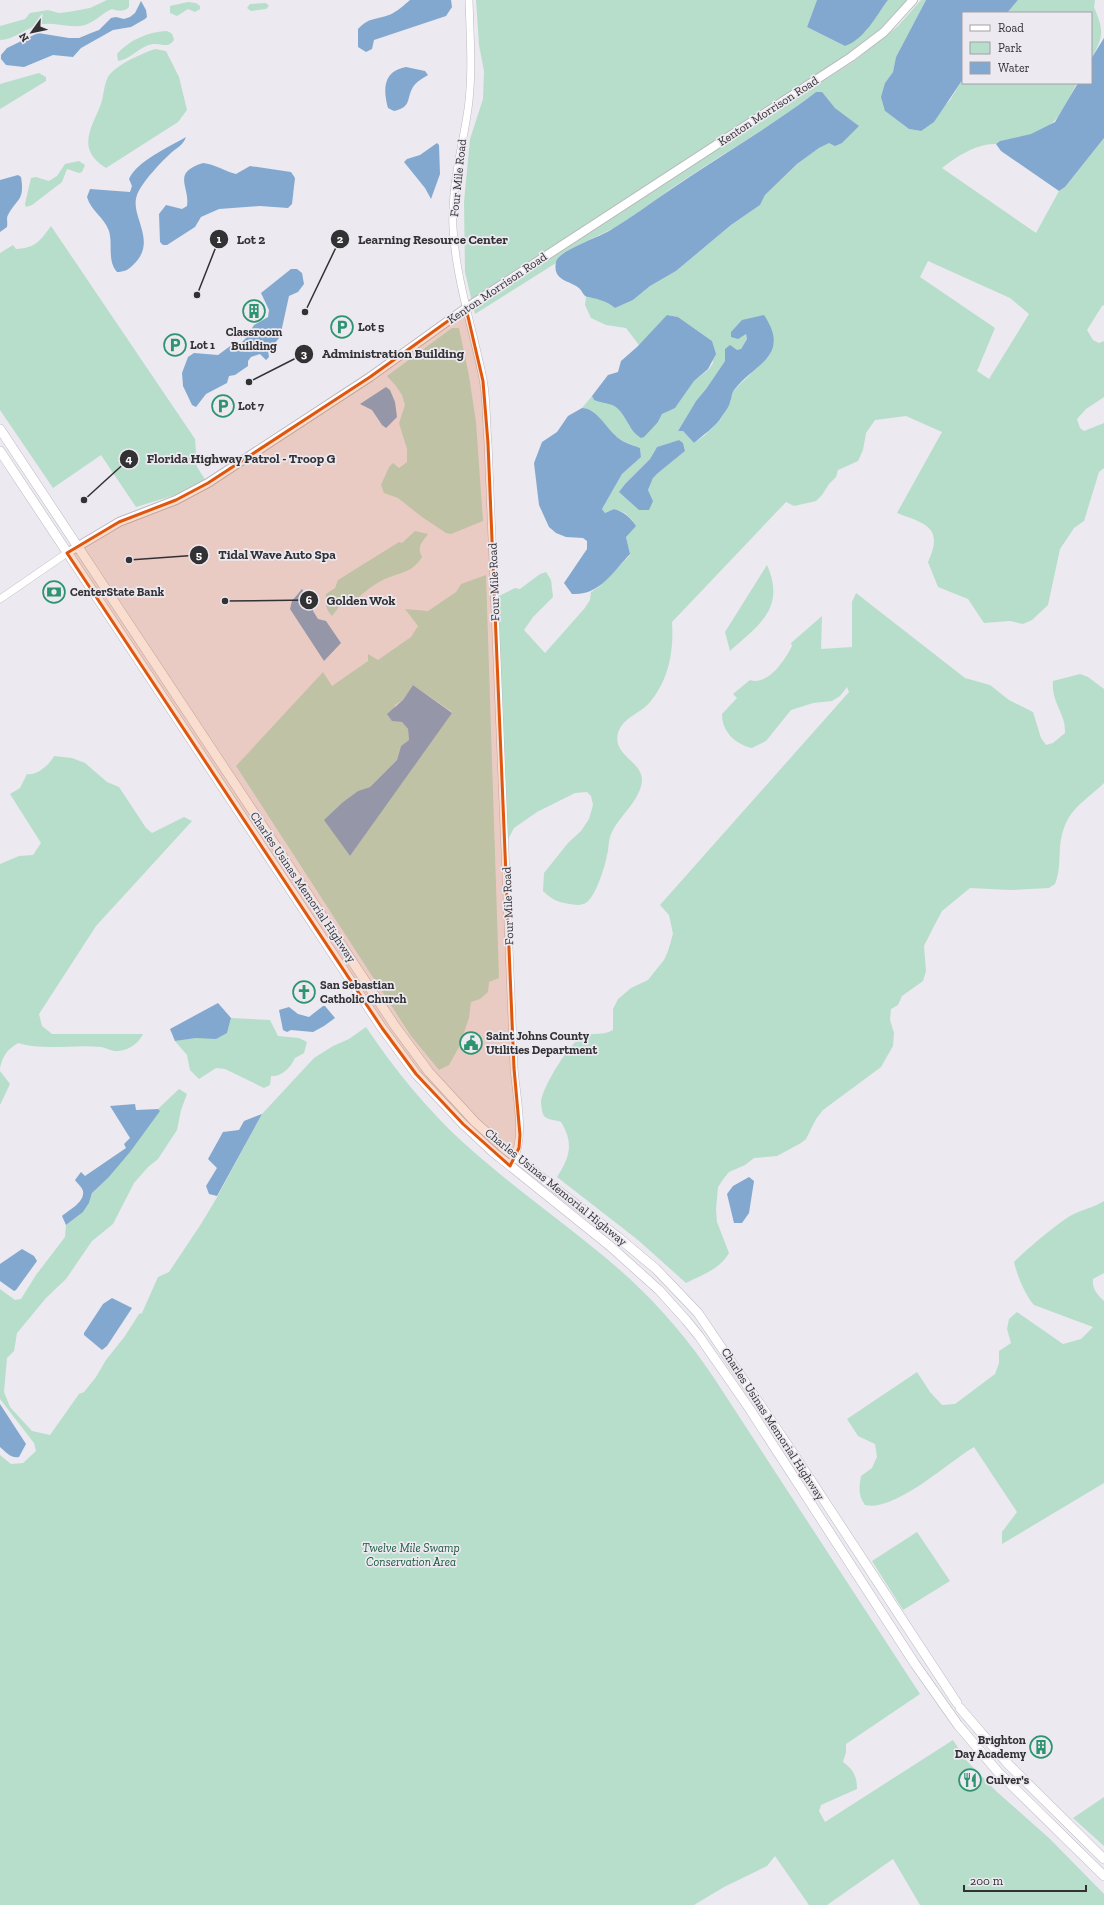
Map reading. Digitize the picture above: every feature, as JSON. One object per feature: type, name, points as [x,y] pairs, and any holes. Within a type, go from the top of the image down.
[{"type":"highway","name":"Charles Usinas Memorial Highway","points":[[0,429],[395,1026],[420,1061],[475,1122],[515,1157],[656,1269],[698,1314],[792,1450],[958,1706],[1008,1764],[1104,1859]]},
{"type":"highway","points":[[0,435],[32,484],[48,500]]},
{"type":"highway","name":"Charles Usinas Memorial Highway","points":[[0,451],[374,1016],[426,1085],[463,1124],[510,1166],[645,1276],[699,1336],[749,1408],[915,1664],[958,1724],[998,1772],[1104,1876]]},
{"type":"highway","points":[[374,1016],[383,1015],[388,1019],[410,1051],[420,1061]]},
{"type":"main road","name":"Four Mile Road","points":[[469,0],[471,59],[468,108],[457,161],[453,226],[458,271],[483,381],[488,443],[514,1068],[520,1135],[519,1148],[510,1166]]},
{"type":"main road","name":"Kenton Morrison Road","points":[[67,553],[119,522],[176,500],[208,483],[370,378],[466,308],[851,57],[884,32],[913,0]]},
{"type":"main road","points":[[0,598],[67,553]]},
{"type":"highlighted area","points":[[466,308],[483,381],[488,443],[514,1068],[520,1135],[519,1148],[510,1166],[463,1124],[416,1074],[382,1028],[67,553],[119,522],[176,500],[208,483],[370,377]]},
{"type":"green space","points":[[107,0],[129,0],[129,7],[119,11],[112,9],[85,25],[38,25],[5,40],[0,40],[0,26],[25,19],[30,13],[48,10],[59,13],[68,12],[90,8]]},
{"type":"green space","points":[[476,0],[817,0],[807,27],[845,46],[866,31],[888,0],[910,0],[872,39],[472,302],[465,272],[464,202],[470,139],[483,99],[484,71],[479,45]]},
{"type":"green space","points":[[921,0],[926,0],[896,57],[893,72],[885,83],[885,111],[909,129],[921,131],[950,100],[962,81],[962,84],[1076,84],[1062,112],[1043,130],[1020,138],[1004,140],[996,144],[989,144],[975,148],[954,159],[942,168],[1036,233],[1059,191],[1065,187],[1104,138],[1104,305],[1087,330],[1093,340],[1099,343],[1104,341],[1104,397],[1086,409],[1077,419],[1080,428],[1084,431],[1104,423],[1104,468],[1099,472],[1084,521],[1074,528],[1060,549],[1048,605],[1032,620],[1023,624],[1010,621],[984,623],[968,599],[938,587],[928,562],[934,541],[933,534],[929,528],[916,520],[897,513],[942,432],[906,416],[875,420],[866,433],[863,450],[858,461],[838,470],[836,477],[816,501],[794,506],[786,502],[672,622],[671,654],[662,684],[650,702],[628,719],[620,728],[618,733],[617,741],[619,747],[641,773],[641,787],[638,794],[611,834],[602,873],[594,893],[587,902],[578,905],[552,899],[543,891],[544,873],[568,843],[581,831],[589,819],[593,805],[591,796],[587,792],[575,793],[537,812],[514,828],[507,841],[497,597],[515,588],[520,589],[540,574],[546,572],[551,580],[553,597],[533,617],[524,630],[545,653],[584,609],[590,600],[591,592],[600,586],[630,555],[626,537],[633,521],[625,513],[614,509],[605,513],[602,509],[622,474],[641,457],[640,448],[621,440],[596,414],[582,408],[592,396],[596,401],[615,406],[621,412],[630,427],[658,422],[662,414],[677,405],[694,381],[709,369],[713,363],[712,341],[678,317],[668,315],[639,345],[626,328],[606,325],[591,318],[585,305],[586,297],[601,299],[615,308],[633,300],[650,286],[676,271],[731,225],[760,205],[765,195],[797,164],[819,148],[859,126],[835,108],[824,95],[816,92],[780,118],[687,178],[611,230],[574,248],[560,258],[556,263],[475,314],[473,306],[853,62],[898,26]],"holes":[[[928,261],[1010,298],[1029,314],[989,379],[977,371],[995,328],[920,277]],[[753,318],[769,325],[774,343],[768,357],[732,392],[730,402],[721,419],[705,435],[694,443],[683,431],[678,431],[696,401],[725,361],[741,349],[747,339],[746,334],[732,337],[732,333],[736,327]],[[679,440],[683,443],[685,451],[653,478],[648,490],[653,501],[639,510],[626,483],[650,459],[657,447]]]},
{"type":"green space","points":[[1018,0],[1095,0],[1094,7],[1101,28],[1100,39],[1092,57],[1092,12],[1008,12]]},
{"type":"green space","points":[[188,2],[196,3],[200,6],[200,9],[195,12],[188,9],[177,16],[170,13],[170,6]]},
{"type":"green space","points":[[266,3],[269,6],[266,9],[251,11],[247,8],[250,4]]},
{"type":"green space","points":[[166,31],[173,35],[174,40],[172,43],[167,45],[149,45],[127,58],[118,61],[117,54],[133,41],[152,33]]},
{"type":"green space","points":[[155,49],[166,51],[179,77],[187,110],[178,122],[106,168],[91,154],[88,138],[101,104],[106,80],[119,66],[137,56]]},
{"type":"green space","points":[[39,73],[46,77],[46,81],[0,109],[0,84]]},
{"type":"green space","points":[[79,161],[85,165],[82,172],[79,173],[67,169],[62,182],[32,205],[26,207],[25,204],[31,178],[36,177],[49,181],[57,176],[65,164]]},
{"type":"green space","points":[[51,226],[195,439],[197,467],[206,481],[175,495],[136,507],[101,455],[53,488],[0,410],[0,253],[13,245],[16,249],[28,247],[37,243]]},
{"type":"green space","points":[[452,328],[459,328],[469,376],[476,422],[483,521],[451,534],[446,533],[422,517],[398,498],[384,493],[381,485],[389,467],[393,463],[399,468],[407,462],[407,449],[399,423],[405,405],[402,395],[387,376]]},
{"type":"green space","points":[[415,531],[428,534],[420,545],[422,557],[418,562],[410,569],[375,584],[350,606],[342,603],[332,616],[326,606],[326,594],[335,588],[338,580],[399,542],[402,543]]},
{"type":"green space","points":[[767,565],[772,580],[773,593],[771,604],[759,624],[730,651],[725,632]]},
{"type":"green space","points":[[486,575],[499,978],[489,982],[488,992],[480,999],[471,1002],[469,1018],[459,1047],[449,1065],[439,1070],[411,1036],[236,766],[323,672],[332,686],[368,661],[368,654],[378,660],[411,637],[418,626],[405,609],[428,611],[456,592],[461,584]],"holes":[[[413,685],[452,712],[350,856],[325,820],[343,802],[358,791],[370,787],[397,760],[401,746],[409,740],[408,729],[402,722],[392,721],[395,705],[403,700]]]},
{"type":"green space","points":[[856,593],[965,678],[990,685],[1009,700],[1033,712],[1041,738],[1046,745],[1053,743],[1065,733],[1065,726],[1054,696],[1053,681],[1080,674],[1088,677],[1104,689],[1104,783],[1075,809],[1065,824],[1060,847],[1059,870],[1055,884],[1049,888],[1011,890],[970,888],[942,911],[924,946],[926,971],[923,981],[902,996],[898,1005],[891,1009],[890,1020],[894,1033],[893,1046],[881,1067],[823,1110],[816,1119],[806,1139],[801,1143],[777,1156],[754,1158],[745,1165],[729,1172],[718,1187],[716,1209],[717,1222],[729,1253],[716,1267],[686,1283],[638,1240],[557,1177],[565,1163],[569,1150],[568,1137],[561,1122],[544,1116],[541,1101],[552,1075],[571,1047],[583,1036],[606,1033],[613,1030],[613,1009],[618,999],[631,988],[648,980],[664,960],[673,934],[669,915],[660,905],[849,692],[847,687],[840,696],[832,701],[813,703],[791,710],[766,741],[752,748],[740,744],[727,732],[724,726],[722,714],[737,698],[733,694],[750,680],[757,681],[769,676],[785,658],[792,646],[791,643],[822,616],[821,649],[852,647],[852,602]]},
{"type":"green space","points":[[54,756],[72,758],[85,763],[107,782],[119,787],[146,828],[152,833],[184,817],[192,821],[96,926],[39,1014],[42,1026],[52,1034],[143,1034],[139,1040],[130,1048],[117,1051],[91,1046],[38,1047],[18,1043],[6,1053],[0,1068],[0,864],[19,856],[33,855],[41,843],[10,794],[20,788],[27,774],[35,773],[43,769]]},
{"type":"green space","points":[[231,1018],[270,1020],[278,1036],[299,1038],[307,1042],[304,1053],[295,1058],[289,1068],[282,1073],[271,1076],[270,1085],[264,1088],[225,1069],[216,1068],[199,1079],[190,1070],[187,1055],[175,1041],[227,1033]]},
{"type":"green space","name":"Twelve Mile Swamp Conservation Area","points":[[366,1027],[388,1059],[412,1089],[452,1132],[506,1179],[590,1245],[630,1279],[675,1326],[714,1378],[920,1694],[846,1744],[846,1752],[843,1762],[854,1773],[857,1789],[821,1805],[819,1811],[825,1822],[953,1740],[966,1760],[997,1792],[1050,1839],[1104,1894],[1104,1905],[920,1905],[893,1859],[827,1905],[809,1905],[775,1856],[767,1866],[724,1887],[694,1905],[0,1905],[0,1455],[11,1464],[23,1463],[36,1451],[34,1443],[0,1399],[0,1289],[15,1300],[21,1299],[36,1275],[65,1237],[66,1225],[83,1212],[89,1203],[92,1193],[108,1178],[159,1111],[158,1109],[179,1089],[187,1094],[181,1110],[177,1130],[158,1159],[148,1167],[134,1183],[113,1224],[92,1241],[66,1279],[46,1298],[17,1333],[14,1351],[7,1358],[4,1392],[10,1407],[32,1431],[50,1435],[79,1394],[84,1392],[96,1377],[106,1360],[125,1336],[139,1314],[142,1313],[158,1277],[169,1272],[201,1224],[262,1114],[314,1058],[333,1046],[349,1039]]},
{"type":"green space","points":[[0,1071],[10,1084],[0,1105]]},
{"type":"green space","points":[[1104,1201],[1104,1273],[1093,1279],[1093,1286],[1104,1301],[1104,1483],[1002,1544],[1002,1532],[1017,1512],[974,1447],[906,1494],[891,1501],[877,1505],[865,1505],[861,1498],[860,1491],[861,1476],[872,1468],[877,1457],[875,1444],[858,1436],[847,1419],[917,1372],[930,1392],[942,1405],[955,1404],[995,1374],[999,1363],[999,1351],[1011,1343],[1007,1329],[1009,1319],[1017,1312],[1063,1344],[1081,1339],[1093,1327],[1034,1305],[1022,1285],[1014,1262],[1041,1238],[1070,1216]]},
{"type":"green space","points":[[917,1532],[950,1581],[903,1610],[872,1561]]},
{"type":"green space","points":[[1104,1797],[1104,1846],[1073,1818]]},
{"type":"water","points":[[410,0],[451,0],[452,7],[446,16],[374,40],[372,49],[366,52],[358,47],[358,29],[362,25],[366,22],[392,14]]},
{"type":"water","points":[[817,0],[888,0],[864,33],[852,43],[845,46],[807,27]]},
{"type":"water","points":[[926,0],[1018,0],[1008,12],[962,12],[962,80],[934,122],[921,131],[909,129],[885,111],[881,97],[885,83],[893,72],[896,57]]},
{"type":"water","points":[[141,1],[146,10],[147,17],[145,19],[131,27],[113,30],[81,48],[73,57],[53,55],[24,67],[6,65],[1,59],[1,55],[7,48],[38,33],[69,38],[79,38],[99,30],[111,18],[116,17],[124,19],[130,17],[135,13]]},
{"type":"water","points":[[1104,38],[1104,138],[1065,187],[1059,191],[1001,151],[996,144],[1000,141],[1031,134],[1055,122],[1077,84],[1092,84],[1092,57]]},
{"type":"water","points":[[406,67],[425,71],[428,75],[414,85],[406,105],[394,111],[388,108],[386,101],[386,82],[393,72]]},
{"type":"water","points":[[816,92],[822,92],[835,108],[859,126],[842,143],[835,146],[829,143],[819,148],[797,164],[765,195],[760,205],[731,225],[676,271],[650,286],[633,300],[615,308],[608,303],[585,296],[576,286],[559,277],[556,269],[556,262],[564,253],[604,234],[617,226],[780,118]]},
{"type":"water","points":[[186,137],[182,144],[152,172],[139,190],[136,203],[144,238],[143,247],[140,256],[133,265],[122,272],[117,272],[112,263],[110,236],[107,226],[91,206],[87,197],[90,189],[130,192],[132,186],[129,179],[139,166],[154,155]]},
{"type":"water","points":[[437,143],[439,145],[440,174],[431,199],[425,188],[404,162],[407,159],[420,155]]},
{"type":"water","points":[[203,163],[236,174],[250,166],[291,172],[295,178],[292,204],[288,208],[260,206],[219,209],[201,217],[195,227],[167,245],[163,245],[160,242],[159,214],[166,205],[182,209],[187,206],[184,181],[185,176],[187,171]]},
{"type":"water","points":[[18,175],[21,177],[21,195],[7,216],[7,227],[0,232],[0,180]]},
{"type":"water","points":[[291,269],[297,269],[302,273],[304,284],[298,292],[289,296],[280,337],[268,351],[269,357],[266,360],[260,354],[251,357],[248,361],[248,366],[235,375],[229,376],[227,383],[206,394],[196,407],[192,405],[183,386],[182,373],[188,357],[194,353],[218,355],[233,344],[241,343],[254,325],[268,317],[269,310],[261,293]]},
{"type":"water","points":[[667,315],[678,317],[712,341],[716,354],[708,369],[694,381],[675,408],[662,414],[658,422],[644,437],[641,438],[634,432],[617,408],[594,400],[592,396],[608,375],[618,372],[621,361],[637,347]]},
{"type":"water","points":[[764,315],[772,329],[774,341],[772,350],[767,358],[734,390],[729,406],[719,421],[694,443],[683,431],[678,431],[696,401],[725,361],[725,349],[730,345],[737,350],[741,349],[747,339],[746,334],[738,339],[731,337],[731,332],[742,320]]},
{"type":"water","points":[[386,387],[390,390],[395,402],[397,417],[386,428],[382,425],[372,410],[360,404]]},
{"type":"water","points":[[582,408],[596,414],[620,440],[640,448],[641,457],[622,474],[602,509],[605,513],[614,509],[624,513],[636,526],[626,537],[630,554],[605,582],[598,587],[582,594],[572,594],[564,583],[587,549],[587,541],[583,538],[566,537],[556,533],[549,527],[539,505],[534,463],[542,442],[557,432],[568,416]]},
{"type":"water","points":[[679,440],[683,443],[685,451],[653,478],[648,490],[653,501],[649,510],[639,510],[619,492],[650,459],[657,447]]},
{"type":"water","points":[[302,589],[314,606],[313,611],[318,619],[326,621],[341,643],[324,661],[290,609],[292,601]]},
{"type":"water","points":[[413,685],[452,713],[350,856],[324,820],[343,802],[358,791],[370,787],[397,760],[401,746],[409,740],[408,729],[402,722],[392,721],[387,714],[403,700]]},
{"type":"water","points":[[218,1003],[231,1018],[227,1033],[216,1039],[196,1038],[175,1041],[170,1029]]},
{"type":"water","points":[[325,1006],[335,1018],[324,1026],[313,1032],[291,1030],[287,1032],[283,1030],[279,1010],[289,1007],[298,1014],[309,1017]]},
{"type":"water","points":[[135,1104],[136,1110],[158,1109],[160,1111],[130,1152],[108,1178],[92,1193],[89,1203],[83,1212],[66,1225],[62,1216],[82,1199],[83,1195],[81,1187],[75,1180],[81,1172],[85,1176],[126,1148],[124,1144],[130,1138],[110,1106]]},
{"type":"water","points":[[262,1114],[217,1196],[209,1194],[206,1186],[217,1168],[208,1159],[223,1132],[239,1130],[244,1121]]},
{"type":"water","points":[[749,1177],[754,1181],[749,1213],[742,1223],[734,1223],[727,1194],[733,1186]]},
{"type":"water","points":[[22,1249],[34,1256],[37,1261],[14,1291],[0,1281],[0,1264]]},
{"type":"water","points":[[112,1298],[132,1308],[107,1346],[102,1350],[84,1335],[84,1333],[103,1304]]},
{"type":"water","points":[[0,1404],[26,1444],[19,1457],[11,1456],[0,1447]]},
{"type":"place","name":"Lot 2","points":[[197,295]]},
{"type":"place","name":"Classroom Building","points":[[254,311]]},
{"type":"place","name":"Learning Resource Center","points":[[305,312]]},
{"type":"place","name":"Lot 5","points":[[342,327]]},
{"type":"place","name":"Lot 1","points":[[175,345]]},
{"type":"place","name":"Administration Building","points":[[249,382]]},
{"type":"place","name":"Lot 7","points":[[223,406]]},
{"type":"place","name":"Florida Highway Patrol - Troop G","points":[[84,500]]},
{"type":"place","name":"Tidal Wave Auto Spa","points":[[129,560]]},
{"type":"place","name":"CenterState Bank","points":[[54,592]]},
{"type":"place","name":"Golden Wok","points":[[225,601]]},
{"type":"place","name":"San Sebastian Catholic Church","points":[[304,992]]},
{"type":"place","name":"Saint Johns County Utilities Department","points":[[471,1043]]},
{"type":"place","name":"Brighton Day Academy","points":[[1041,1747]]},
{"type":"place","name":"Culver's","points":[[970,1780]]}]
